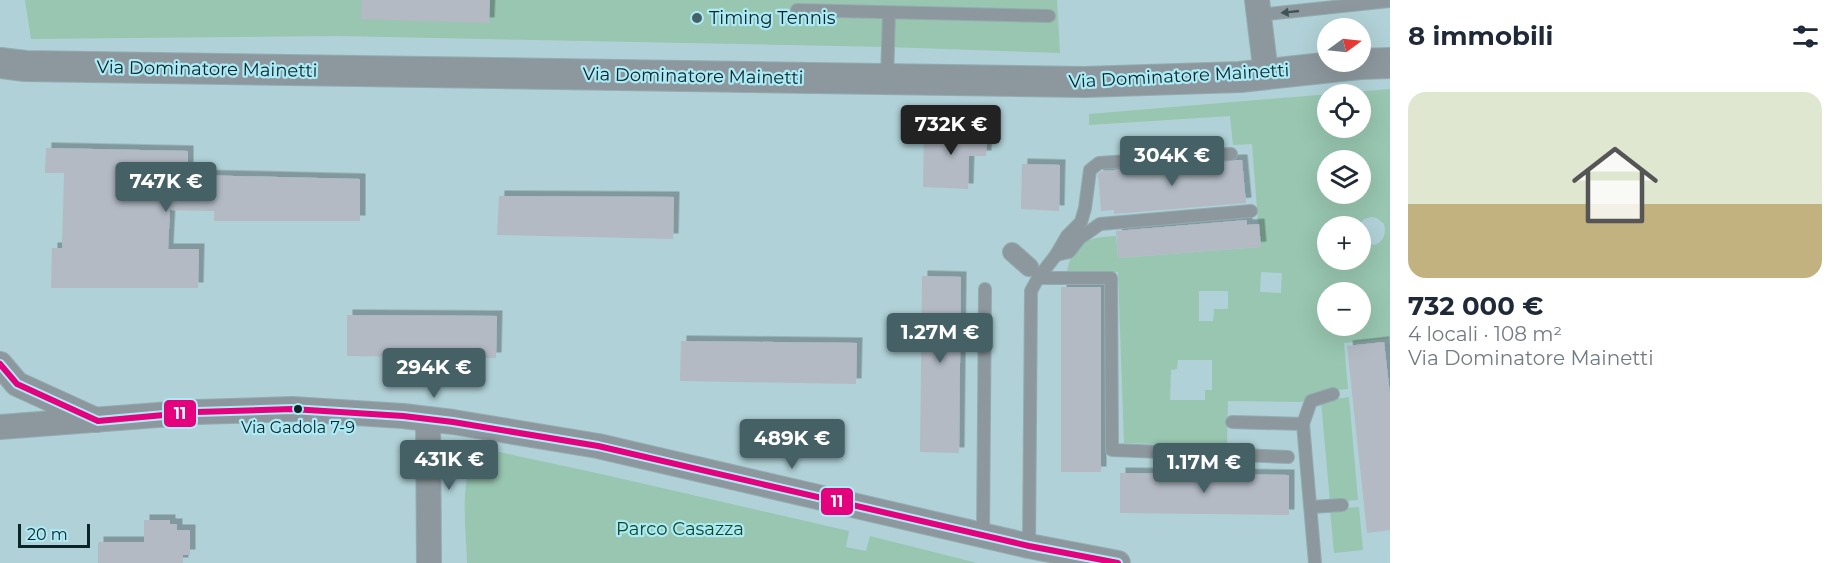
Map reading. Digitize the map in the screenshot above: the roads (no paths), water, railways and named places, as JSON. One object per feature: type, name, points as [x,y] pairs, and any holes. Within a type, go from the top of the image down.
[{"type":"street","points":[[1258,7],[1266,74]]},
{"type":"street","name":"Via Dominatore Mainetti","points":[[1371,59],[1390,50]]},
{"type":"street","name":"Via Dominatore Mainetti","points":[[1371,64],[1390,63]]},
{"type":"street","name":"Via Dominatore Mainetti","points":[[0,83],[13,64],[1084,82],[1266,74],[1317,69]]},
{"type":"street","points":[[1012,252],[1033,272]]},
{"type":"street","points":[[0,364],[16,384],[98,421]]},
{"type":"street","points":[[0,427],[197,412],[292,409],[428,419],[598,446],[983,536],[1028,555],[1118,563]]},
{"type":"street","points":[[428,419],[429,563]]},
{"type":"lane","points":[[1258,7],[1390,1]]},
{"type":"lane","points":[[797,10],[1048,16]]},
{"type":"lane","points":[[887,79],[889,12]]},
{"type":"lane","points":[[1028,555],[1033,272],[1056,255],[1067,236],[1081,222],[1090,170],[1099,163],[1232,154]]},
{"type":"lane","points":[[1056,255],[1069,252],[1080,238],[1100,224],[1251,212]]},
{"type":"lane","points":[[1033,272],[1111,278],[1112,450],[1287,457]]},
{"type":"lane","points":[[983,536],[985,289]]},
{"type":"lane","points":[[1315,563],[1303,424],[1311,401],[1333,394]]},
{"type":"lane","points":[[1232,422],[1303,424]]},
{"type":"lane","points":[[1311,507],[1342,505]]},
{"type":"place","name":"Timing Tennis","points":[[697,18]]},
{"type":"place","name":"Via Gadola 7-9","points":[[298,409]]},
{"type":"park label","name":"Parco Casazza","points":[[680,529]]}]
